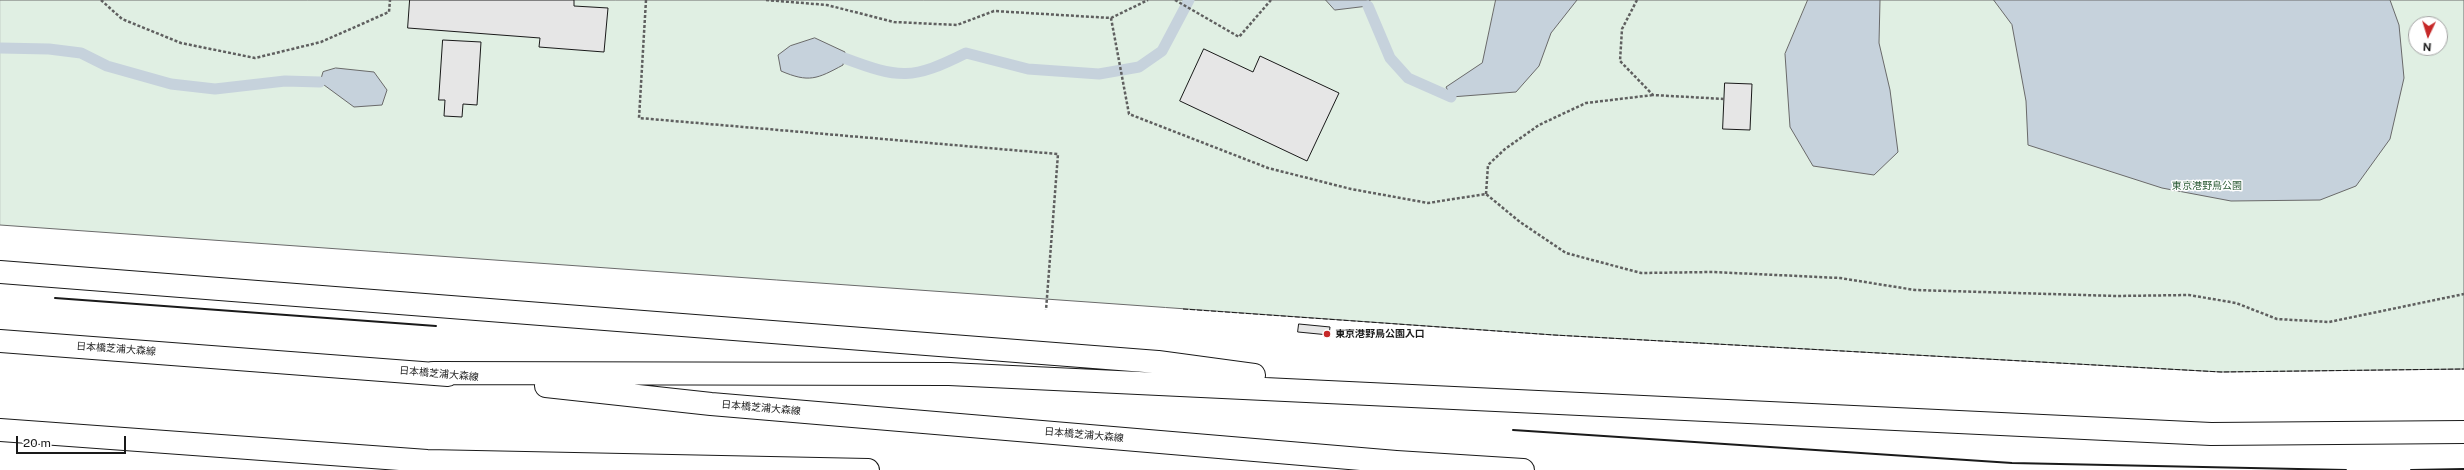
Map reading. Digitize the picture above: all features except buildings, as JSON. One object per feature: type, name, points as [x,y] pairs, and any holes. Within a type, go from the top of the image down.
[{"type":"main road","points":[[0,272],[1158,362],[1388,394]]},
{"type":"main road","name":"日本橋芝浦大森線","points":[[0,340],[434,373],[711,404],[1396,462],[1523,470]]},
{"type":"main road","points":[[434,373],[950,374],[2211,434],[2464,432]]},
{"type":"main road","points":[[0,430],[427,461],[868,470]]},
{"type":"main road","points":[[427,461],[494,470]]},
{"type":"path","points":[[101,0],[122,19],[181,43],[255,58],[321,42],[389,12],[390,0]]},
{"type":"path","points":[[646,0],[639,118],[1058,154],[1046,310]]},
{"type":"path","points":[[766,0],[828,5],[894,22],[957,25],[994,11],[1111,18],[1148,0]]},
{"type":"path","points":[[1175,0],[1239,37],[1271,0]]},
{"type":"path","points":[[1637,0],[1622,29],[1620,61],[1653,95]]},
{"type":"path","points":[[1111,18],[1129,114],[1268,168],[1351,189],[1428,202],[1486,194],[1520,222],[1566,253],[1641,273],[1713,272],[1840,278],[1915,290],[2117,296],[2189,295],[2236,303],[2277,318],[2329,322],[2464,294]]},
{"type":"path","points":[[1486,194],[1488,165],[1505,149],[1539,125],[1586,103],[1653,95],[1725,99]]},
{"type":"green space","name":"東京港野鳥公園","points":[[0,0],[2464,0],[2464,369],[2221,372],[1554,335],[0,225]]},
{"type":"shaded area","points":[[1326,0],[1370,0],[1368,6],[1335,10]]},
{"type":"shaded area","points":[[1496,0],[1577,0],[1551,33],[1539,66],[1516,92],[1451,97],[1446,87],[1482,63]]},
{"type":"shaded area","points":[[1808,0],[1880,0],[1879,43],[1890,90],[1898,152],[1874,175],[1813,166],[1790,127],[1785,54]]},
{"type":"shaded area","points":[[1994,0],[2390,0],[2399,25],[2404,78],[2390,139],[2356,186],[2320,200],[2231,201],[2162,188],[2028,145],[2026,101],[2012,25]]},
{"type":"shaded area","points":[[815,38],[845,52],[843,65],[826,74],[813,78],[799,77],[781,71],[778,55],[790,46]]},
{"type":"shaded area","points":[[336,68],[374,72],[387,90],[382,105],[354,107],[320,82],[323,72]]},
{"type":"waterway","points":[[844,58],[879,70],[906,74],[932,68],[966,53],[1028,69],[1099,74],[1139,67],[1162,51],[1189,0]]},
{"type":"waterway","points":[[1368,6],[1390,58],[1408,78],[1451,97]]},
{"type":"waterway","points":[[0,48],[49,49],[81,53],[107,66],[171,84],[215,89],[285,81],[320,82]]},
{"type":"fence","points":[[1183,309],[1554,335],[2221,372],[2464,369]]},
{"type":"wall","points":[[55,298],[436,326]]},
{"type":"wall","points":[[1513,430],[2012,463],[2346,470]]},
{"type":"wall","points":[[2411,470],[2464,469]]},
{"type":"place","name":"東京港野鳥公園入口","points":[[1327,334]]}]
